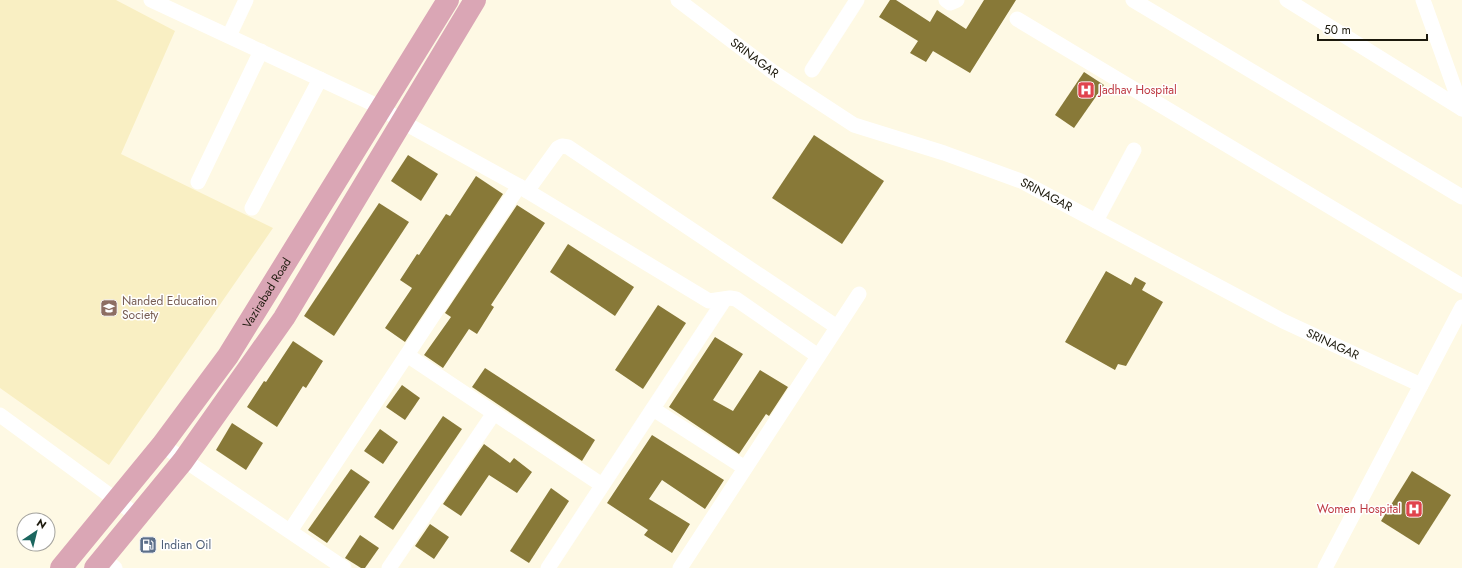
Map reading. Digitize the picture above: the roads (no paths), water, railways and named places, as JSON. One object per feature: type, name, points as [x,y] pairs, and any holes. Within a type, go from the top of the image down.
[{"type":"main road","name":"Vazirabad Road","points":[[61,568],[162,445],[228,356],[448,0]]},
{"type":"main road","points":[[105,565],[138,516],[183,461],[284,318],[475,0]]},
{"type":"street","points":[[229,36],[246,0]]},
{"type":"street","name":"SRINAGAR","points":[[678,0],[773,72],[854,125],[944,153],[1021,181],[1283,321],[1421,385]]},
{"type":"street","points":[[812,70],[856,0]]},
{"type":"street","points":[[946,0],[953,3],[957,0]]},
{"type":"street","points":[[1133,0],[1462,197]]},
{"type":"street","points":[[1287,0],[1462,109]]},
{"type":"street","points":[[1423,0],[1462,109]]},
{"type":"street","points":[[160,2],[382,108],[401,121],[523,188],[709,301],[736,299],[818,356]]},
{"type":"street","points":[[1017,19],[1462,286]]},
{"type":"street","points":[[198,182],[261,51]]},
{"type":"street","points":[[252,208],[320,79]]},
{"type":"street","points":[[290,531],[407,355],[523,188],[558,148],[562,146],[568,147],[837,328]]},
{"type":"street","points":[[1096,221],[1134,150]]},
{"type":"street","points":[[680,568],[859,294]]},
{"type":"street","points":[[548,568],[725,299]]},
{"type":"street","points":[[1327,567],[1462,306]]},
{"type":"street","points":[[407,355],[602,485]]},
{"type":"street","points":[[652,409],[745,468]]},
{"type":"street","points":[[389,568],[494,413]]},
{"type":"street","points":[[0,415],[138,516]]},
{"type":"street","points":[[162,445],[183,461],[344,568]]},
{"type":"place","name":"Jadhav Hospital","points":[[1086,90]]},
{"type":"place","name":"Nanded Education Society","points":[[109,308]]},
{"type":"place","name":"Women Hospital","points":[[1414,509]]},
{"type":"place","name":"Indian Oil","points":[[148,545]]}]
